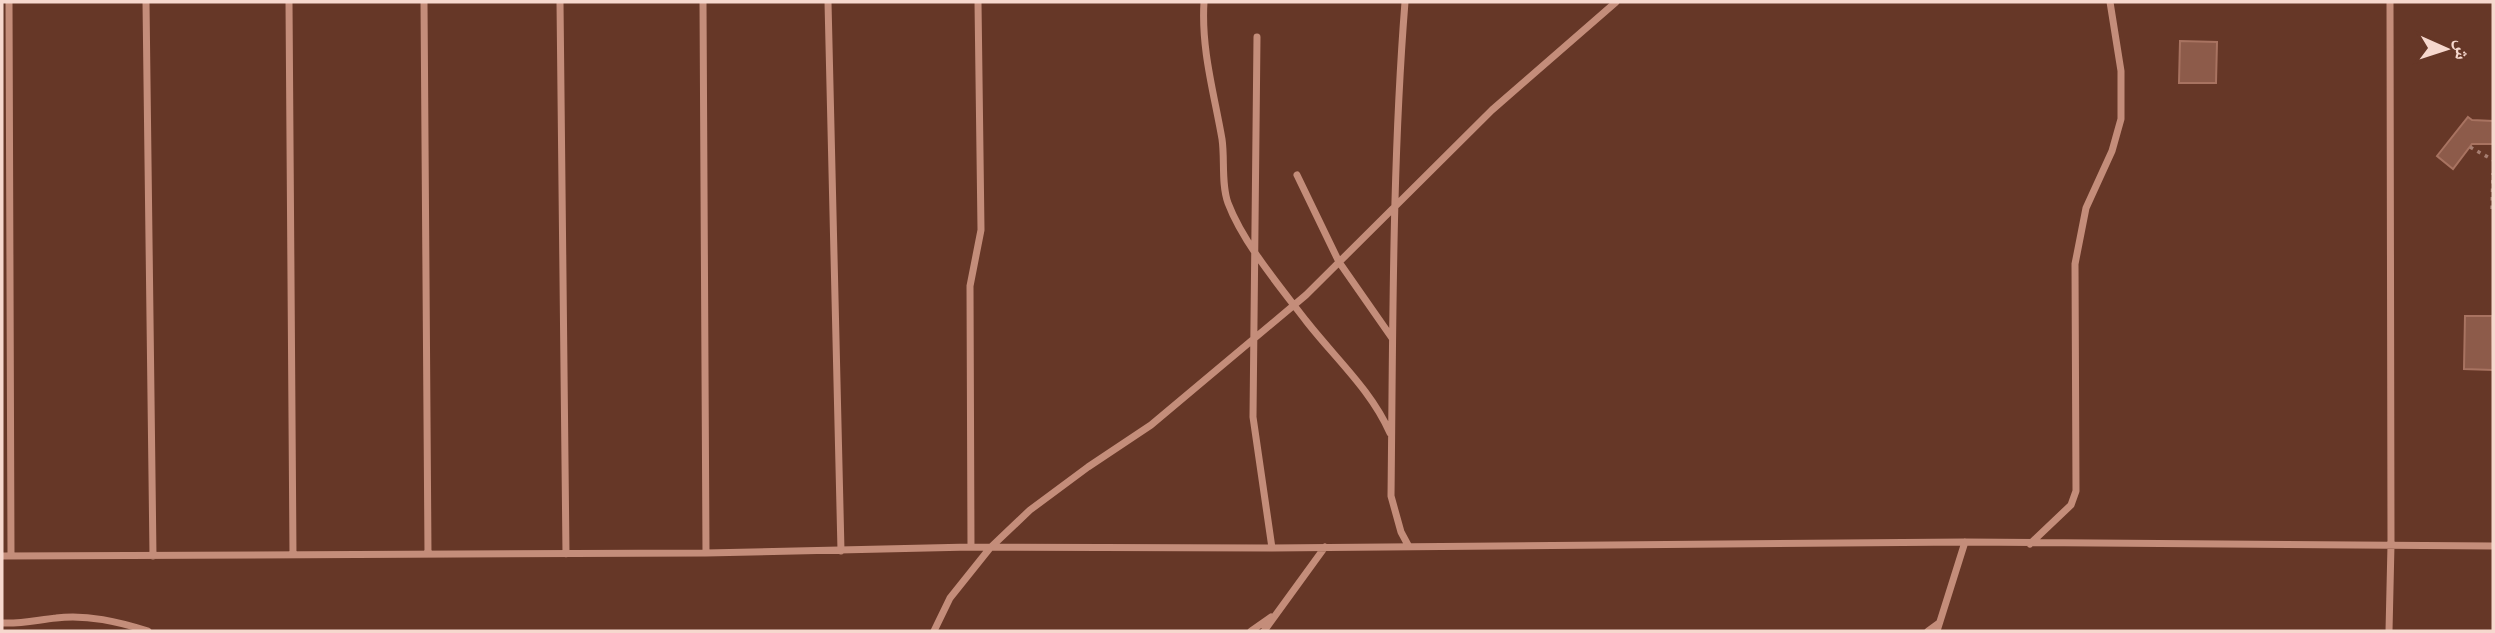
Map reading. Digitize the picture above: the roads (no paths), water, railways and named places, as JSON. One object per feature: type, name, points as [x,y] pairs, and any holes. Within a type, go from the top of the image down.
[{"type":"street","points":[[9,2],[11,556]]},
{"type":"street","points":[[146,2],[153,556]]},
{"type":"street","points":[[289,2],[293,555]]},
{"type":"street","points":[[424,2],[428,554]]},
{"type":"street","points":[[560,2],[566,554]]},
{"type":"street","points":[[703,2],[706,553]]},
{"type":"street","points":[[828,2],[841,551]]},
{"type":"street","points":[[971,547],[970,286],[981,230],[978,2]]},
{"type":"street","points":[[1203,2],[1202,22],[1222,140],[1227,201],[1255,253],[1381,412],[1392,437]]},
{"type":"street","points":[[1405,2],[1398,93],[1391,496],[1401,532],[1408,545]]},
{"type":"street","points":[[934,631],[950,598],[990,548],[1030,510],[1151,425],[1294,305],[1492,110],[1616,2]]},
{"type":"street","points":[[2030,544],[2071,505],[2076,491],[2075,264],[2086,208],[2112,152],[2121,119],[2121,71],[2110,2]]},
{"type":"street","points":[[2389,2],[2389,631]]},
{"type":"street","points":[[1257,37],[1253,417],[1272,548]]},
{"type":"street","points":[[1297,175],[1339,262],[1392,338]]},
{"type":"street","points":[[2,556],[1965,542],[2493,547]]},
{"type":"street","points":[[1937,631],[1965,542]]},
{"type":"street","points":[[1264,631],[1325,547]]},
{"type":"street","points":[[1251,631],[1277,613]]},
{"type":"street","points":[[2,624],[21,624],[57,617],[95,618],[147,631]]},
{"type":"street","points":[[1928,631],[1940,622]]}]
